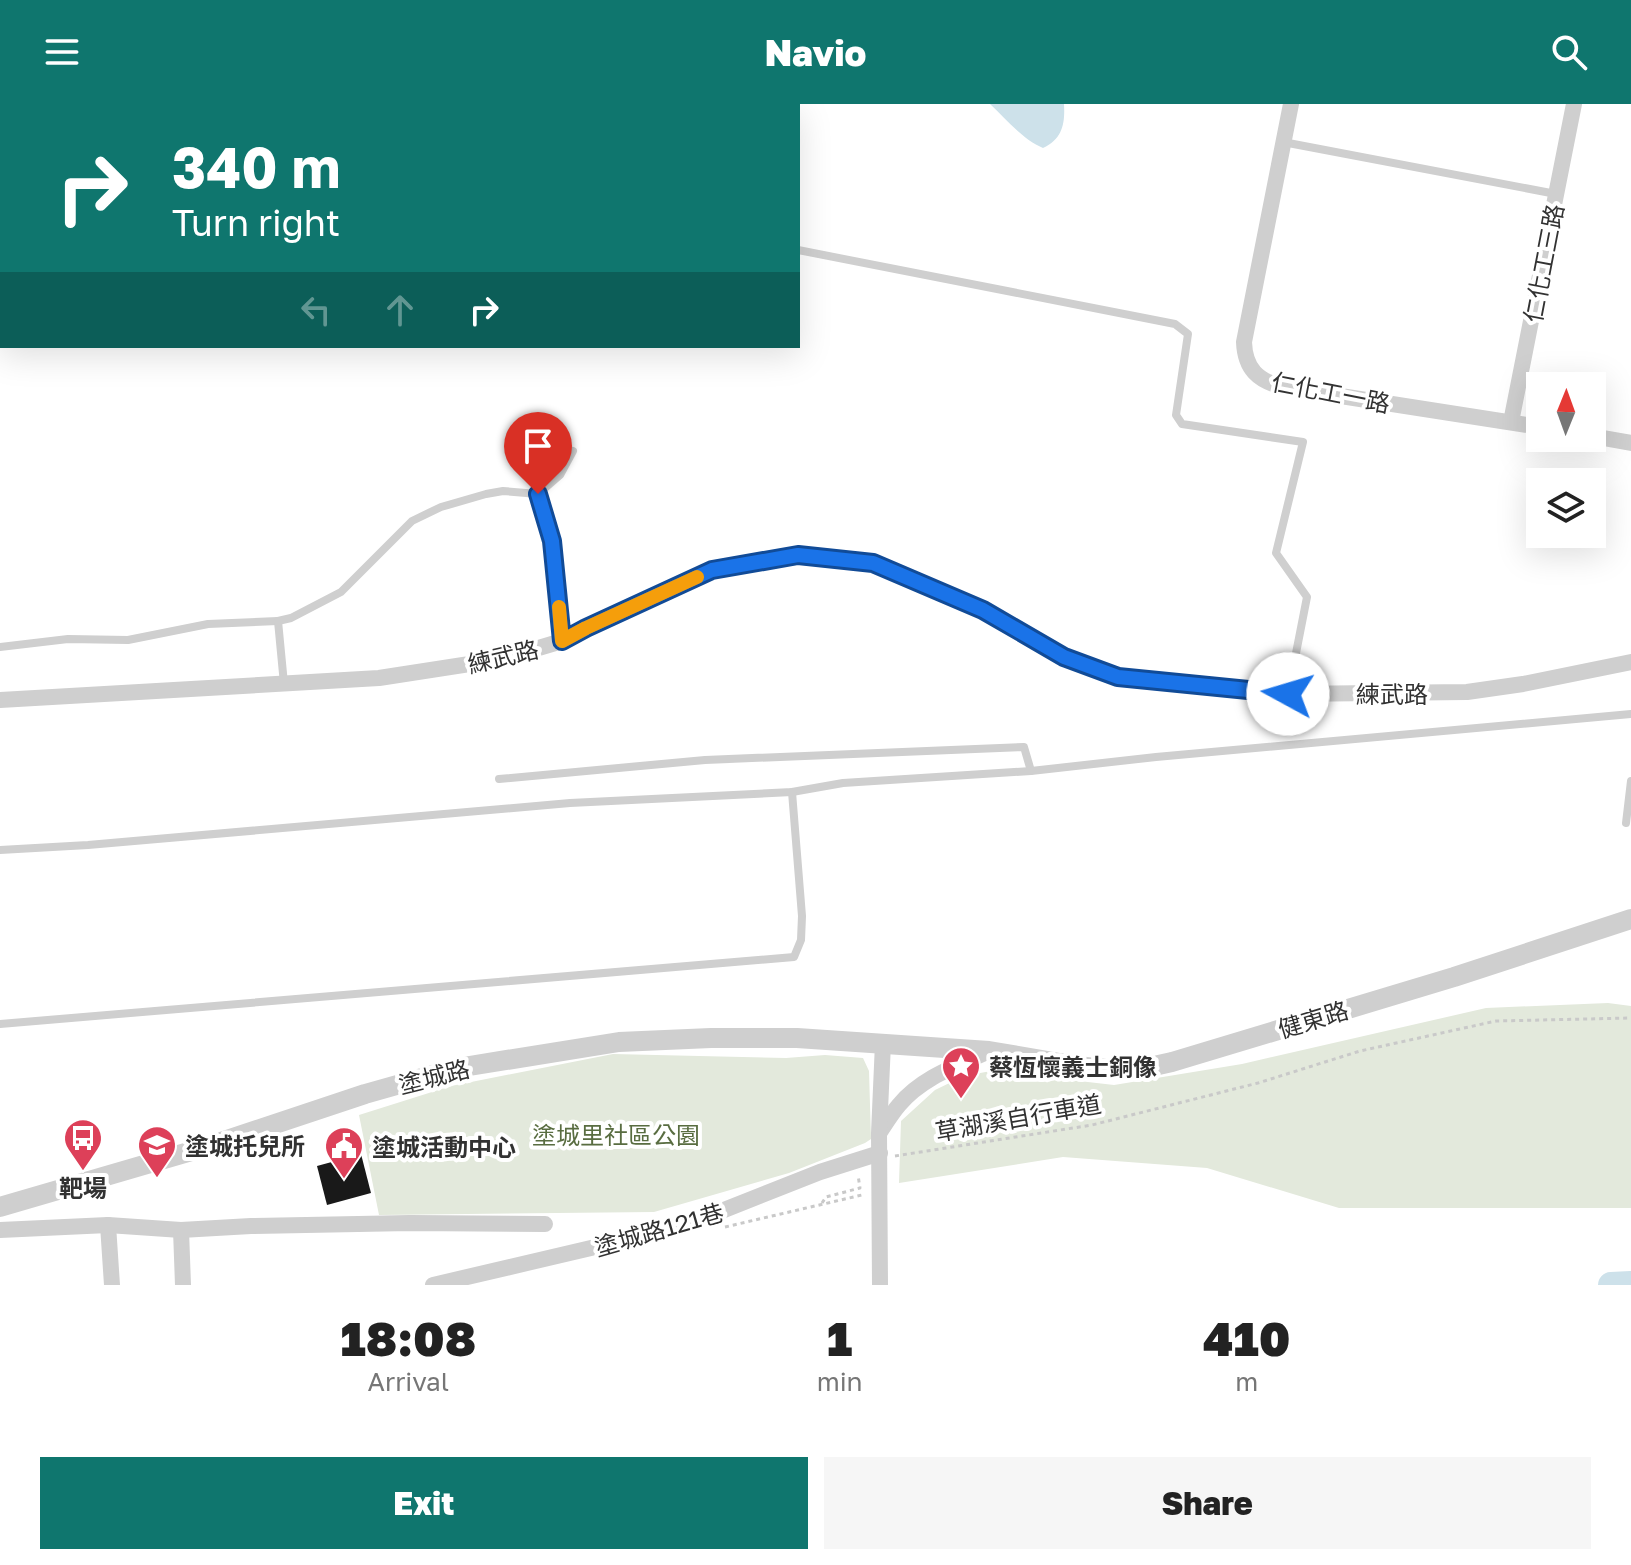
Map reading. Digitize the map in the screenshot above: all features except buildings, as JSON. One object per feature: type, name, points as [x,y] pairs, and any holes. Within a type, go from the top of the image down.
[{"type":"street","name":"仁化工一路","points":[[1291,104],[1244,342],[1245,357],[1252,369],[1265,383],[1283,387],[1526,425]]},
{"type":"street","name":"仁化工三路","points":[[1511,422],[1574,104]]},
{"type":"street","points":[[1606,439],[1631,443]]},
{"type":"street","name":"練武路","points":[[0,700],[395,676],[502,659],[562,641],[712,570],[798,555],[873,563],[983,610],[1064,657],[1118,677],[1288,694],[1467,692],[1631,662]]},
{"type":"street","name":"健東路","points":[[883,1043],[989,1051],[1077,1066],[1136,1070],[1454,977],[1631,919]]},
{"type":"street","name":"塗城路","points":[[0,1207],[209,1146],[365,1094],[457,1068],[619,1042],[783,1038],[883,1043]]},
{"type":"street","points":[[880,1285],[879,1133],[883,1043]]},
{"type":"street","points":[[879,1133],[900,1104],[919,1086],[989,1051]]},
{"type":"street","name":"塗城路121巷","points":[[433,1285],[655,1233],[747,1202],[820,1172],[880,1157]]},
{"type":"street","points":[[0,1230],[108,1225],[181,1230],[251,1226],[545,1224]]},
{"type":"street","points":[[108,1225],[112,1285]]},
{"type":"street","points":[[181,1230],[183,1285]]},
{"type":"lane","points":[[1283,142],[1557,194]]},
{"type":"lane","points":[[800,250],[1175,324],[1188,334],[1176,415],[1182,424],[1303,442],[1276,553],[1307,597],[1288,694]]},
{"type":"lane","points":[[0,647],[68,639],[128,640],[208,624],[291,618],[341,592],[412,521],[441,507],[503,491],[538,494],[560,475],[573,451]]},
{"type":"lane","points":[[538,494],[552,541],[562,641]]},
{"type":"lane","points":[[278,621],[284,685]]},
{"type":"lane","points":[[0,850],[570,803],[792,792],[843,783],[1031,771],[1631,714]]},
{"type":"lane","points":[[499,779],[705,760],[1024,747],[1031,771]]},
{"type":"lane","points":[[1626,823],[1631,781]]},
{"type":"lane","points":[[0,1024],[794,957],[801,940],[802,916],[792,792]]},
{"type":"path","name":"草湖溪自行車道","points":[[880,1157],[1092,1125],[1258,1083],[1360,1051],[1496,1021],[1631,1018]]},
{"type":"path","points":[[822,1203],[826,1197],[860,1188],[857,1171]]},
{"type":"green space","points":[[1608,1003],[1631,1006],[1631,1208],[1339,1208],[1207,1168],[1063,1157],[899,1183],[901,1121],[935,1090],[964,1076],[991,1071],[1114,1085],[1242,1064],[1486,1008]]},
{"type":"green space","name":"塗城里社區公園","points":[[613,1054],[863,1058],[869,1071],[871,1139],[789,1173],[654,1212],[379,1215],[359,1115],[451,1086]]},
{"type":"water","points":[[990,104],[1064,104],[1059,135],[1043,148],[1022,135]]},
{"type":"waterway","points":[[1611,1285],[1631,1284]]},
{"type":"slow traffic","points":[[559,607],[562,641],[697,577]]},
{"type":"place","name":"蔡恆懷義士銅像","points":[[961,1100]]},
{"type":"place","name":"靶場","points":[[83,1172]]},
{"type":"place","name":"塗城托兒所","points":[[157,1179]]},
{"type":"place","name":"塗城活動中心","points":[[344,1180]]},
{"type":"route","points":[[538,494],[552,541],[562,641],[712,570],[798,555],[873,563],[983,610],[1064,657],[1118,677],[1288,694]]}]
